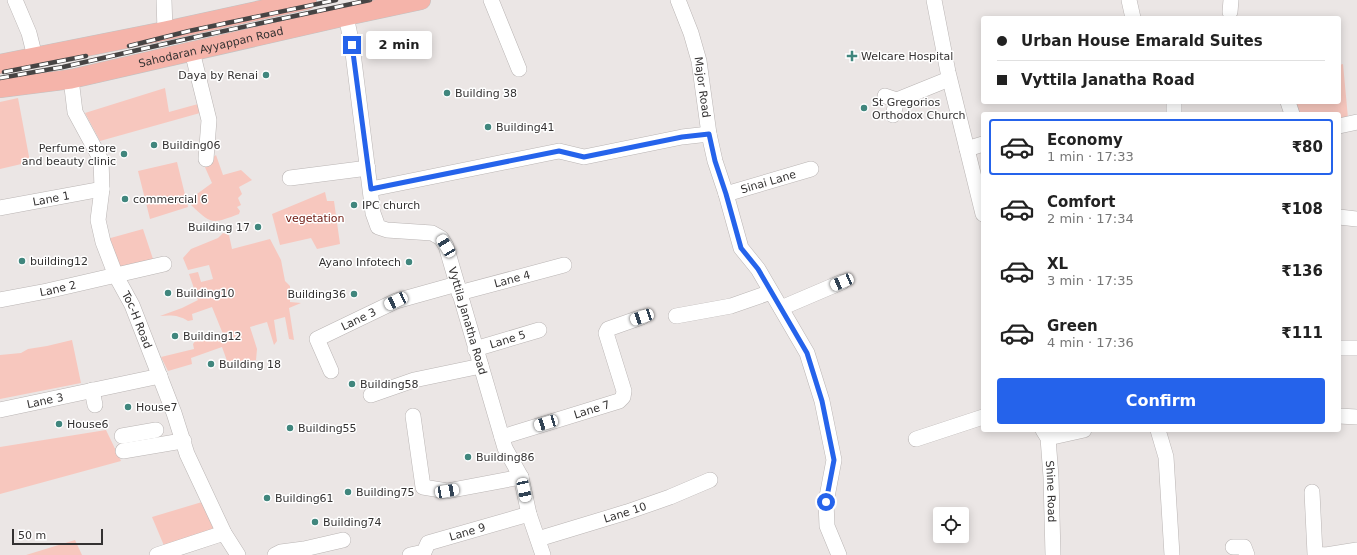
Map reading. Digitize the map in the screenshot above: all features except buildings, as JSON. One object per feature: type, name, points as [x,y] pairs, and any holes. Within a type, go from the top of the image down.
[{"type":"main road","points":[[0,64],[165,32],[307,0]]},
{"type":"main road","name":"Sahodaran Ayyappan Road","points":[[0,88],[71,79],[421,0]]},
{"type":"street","points":[[15,0],[29,33],[35,57]]},
{"type":"street","points":[[164,0],[165,32]]},
{"type":"street","points":[[491,0],[519,69]]},
{"type":"street","name":"Major Road","points":[[678,0],[691,33],[699,61],[709,134],[715,161],[741,248],[758,269],[807,353],[822,401],[834,460],[826,502],[827,526],[838,555]]},
{"type":"street","points":[[934,0],[950,79],[981,206]]},
{"type":"street","points":[[1129,0],[1133,16]]},
{"type":"street","name":"Vyttila Janatha Road","points":[[346,16],[352,45],[373,213],[378,227],[387,230],[432,233],[441,238],[446,246],[505,448],[521,477],[529,514],[543,555]]},
{"type":"street","points":[[192,51],[209,120],[206,159]]},
{"type":"street","name":"Toc-H Road","points":[[71,79],[75,112],[101,160],[102,189],[98,220],[103,242],[116,276],[132,305],[174,413],[181,451],[224,533],[238,555]]},
{"type":"street","points":[[893,115],[891,98],[950,79]]},
{"type":"street","points":[[1341,126],[1357,122]]},
{"type":"street","points":[[371,189],[559,151],[584,157],[682,137],[709,134]]},
{"type":"street","points":[[967,149],[981,145]]},
{"type":"street","points":[[290,178],[368,168]]},
{"type":"street","name":"Sinai Lane","points":[[726,194],[811,169]]},
{"type":"street","name":"Lane 1","points":[[0,208],[102,189]]},
{"type":"street","points":[[1341,217],[1357,219]]},
{"type":"street","name":"Lane 2","points":[[0,300],[46,292],[164,264]]},
{"type":"street","name":"Lane 4","points":[[458,289],[564,265]]},
{"type":"street","points":[[781,308],[842,282]]},
{"type":"street","name":"Lane 3","points":[[331,371],[316,339],[396,301],[458,289]]},
{"type":"street","points":[[676,316],[731,306],[771,292]]},
{"type":"street","name":"Lane 7","points":[[502,437],[619,401],[623,397],[624,391],[606,333],[608,329],[642,317]]},
{"type":"street","name":"Lane 5","points":[[475,349],[539,330]]},
{"type":"street","points":[[1341,348],[1357,348]]},
{"type":"street","points":[[371,395],[414,380],[481,366]]},
{"type":"street","name":"Lane 3","points":[[0,410],[160,376]]},
{"type":"street","points":[[92,390],[95,405]]},
{"type":"street","points":[[413,416],[423,487],[447,491],[521,477]]},
{"type":"street","points":[[1341,416],[1357,417]]},
{"type":"street","points":[[916,439],[981,418]]},
{"type":"street","points":[[122,436],[156,430]]},
{"type":"street","points":[[1046,434],[1065,432]]},
{"type":"street","points":[[1159,432],[1166,457],[1172,555]]},
{"type":"street","points":[[139,433],[140,448]]},
{"type":"street","name":"Shine Road","points":[[1046,434],[1051,478],[1053,555]]},
{"type":"street","points":[[124,451],[140,448],[181,451]]},
{"type":"street","name":"Lane 10","points":[[538,539],[670,498],[710,480]]},
{"type":"street","points":[[1312,492],[1315,554],[1326,555],[1357,550]]},
{"type":"street","name":"Lane 9","points":[[410,555],[424,552],[428,543],[529,514]]},
{"type":"street","points":[[157,555],[224,533]]},
{"type":"street","points":[[275,555],[281,552],[304,549],[343,540]]},
{"type":"street","points":[[1233,547],[1244,547],[1246,555]]},
{"type":"green space","points":[[1341,64],[1343,64],[1348,118],[1341,120],[1341,112],[1297,112],[1295,104],[1341,104]]},
{"type":"green space","points":[[165,88],[169,112],[198,104],[200,113],[100,141],[85,113]]},
{"type":"green space","points":[[18,98],[30,162],[0,169],[0,102]]},
{"type":"green space","points":[[216,155],[223,175],[241,170],[252,180],[239,187],[242,194],[238,198],[241,205],[237,207],[240,211],[239,214],[223,220],[213,221],[208,219],[191,205],[197,194],[212,183],[204,165]]},
{"type":"green space","points":[[177,162],[188,207],[150,219],[138,171]]},
{"type":"green space","name":"vegetation","points":[[325,192],[327,201],[334,201],[340,244],[317,249],[311,238],[280,245],[272,214]]},
{"type":"green space","points":[[143,229],[154,262],[121,271],[107,239]]},
{"type":"green space","name":"vegetation","points":[[223,233],[229,235],[232,249],[270,239],[281,260],[285,281],[290,286],[290,302],[301,303],[289,308],[294,340],[289,339],[285,317],[274,320],[277,341],[274,345],[267,322],[250,327],[257,349],[256,360],[243,366],[230,369],[222,347],[191,358],[192,364],[168,371],[161,357],[194,349],[193,344],[196,340],[201,338],[204,340],[223,334],[212,307],[192,314],[193,320],[188,321],[175,316],[160,316],[198,300],[189,274],[198,272],[201,282],[213,279],[209,265],[188,270],[183,258],[191,249],[218,238]]},
{"type":"green space","points":[[72,340],[81,383],[0,399],[0,355],[21,353],[28,349]]},
{"type":"green space","points":[[106,430],[121,461],[0,494],[0,447]]},
{"type":"green space","points":[[202,502],[215,525],[213,531],[165,548],[152,517]]},
{"type":"green space","points":[[75,540],[82,555],[26,555]]},
{"type":"railway","points":[[129,46],[189,31],[336,0]]},
{"type":"railway","points":[[0,78],[63,67],[370,0]]},
{"type":"railway","points":[[4,72],[86,56]]},
{"type":"place","name":"Welcare Hospital","points":[[852,56]]},
{"type":"place","name":"Daya by Renai","points":[[266,75]]},
{"type":"place","name":"Building 38","points":[[447,93]]},
{"type":"place","name":"St Gregorios Orthodox Church","points":[[864,108]]},
{"type":"place","name":"Building41","points":[[488,127]]},
{"type":"place","name":"Building06","points":[[154,145]]},
{"type":"place","name":"Perfume store and beauty clinic","points":[[124,154]]},
{"type":"place","name":"commercial 6","points":[[125,199]]},
{"type":"place","name":"IPC church","points":[[354,205]]},
{"type":"place","name":"Building 17","points":[[258,227]]},
{"type":"place","name":"building12","points":[[22,261]]},
{"type":"place","name":"Ayano Infotech","points":[[409,262]]},
{"type":"place","name":"Building10","points":[[168,293]]},
{"type":"place","name":"Building36","points":[[354,294]]},
{"type":"place","name":"Building12","points":[[175,336]]},
{"type":"place","name":"Building 18","points":[[211,364]]},
{"type":"place","name":"Building58","points":[[352,384]]},
{"type":"place","name":"House7","points":[[128,407]]},
{"type":"place","name":"House6","points":[[59,424]]},
{"type":"place","name":"Building55","points":[[290,428]]},
{"type":"place","name":"Building86","points":[[468,457]]},
{"type":"place","name":"Building75","points":[[348,492]]},
{"type":"place","name":"Building61","points":[[267,498]]},
{"type":"place","name":"Building74","points":[[315,522]]},
{"type":"route","points":[[352,45],[371,189],[559,151],[584,157],[682,137],[709,134],[715,161],[741,248],[758,269],[807,353],[822,401],[834,460],[826,502]]}]
